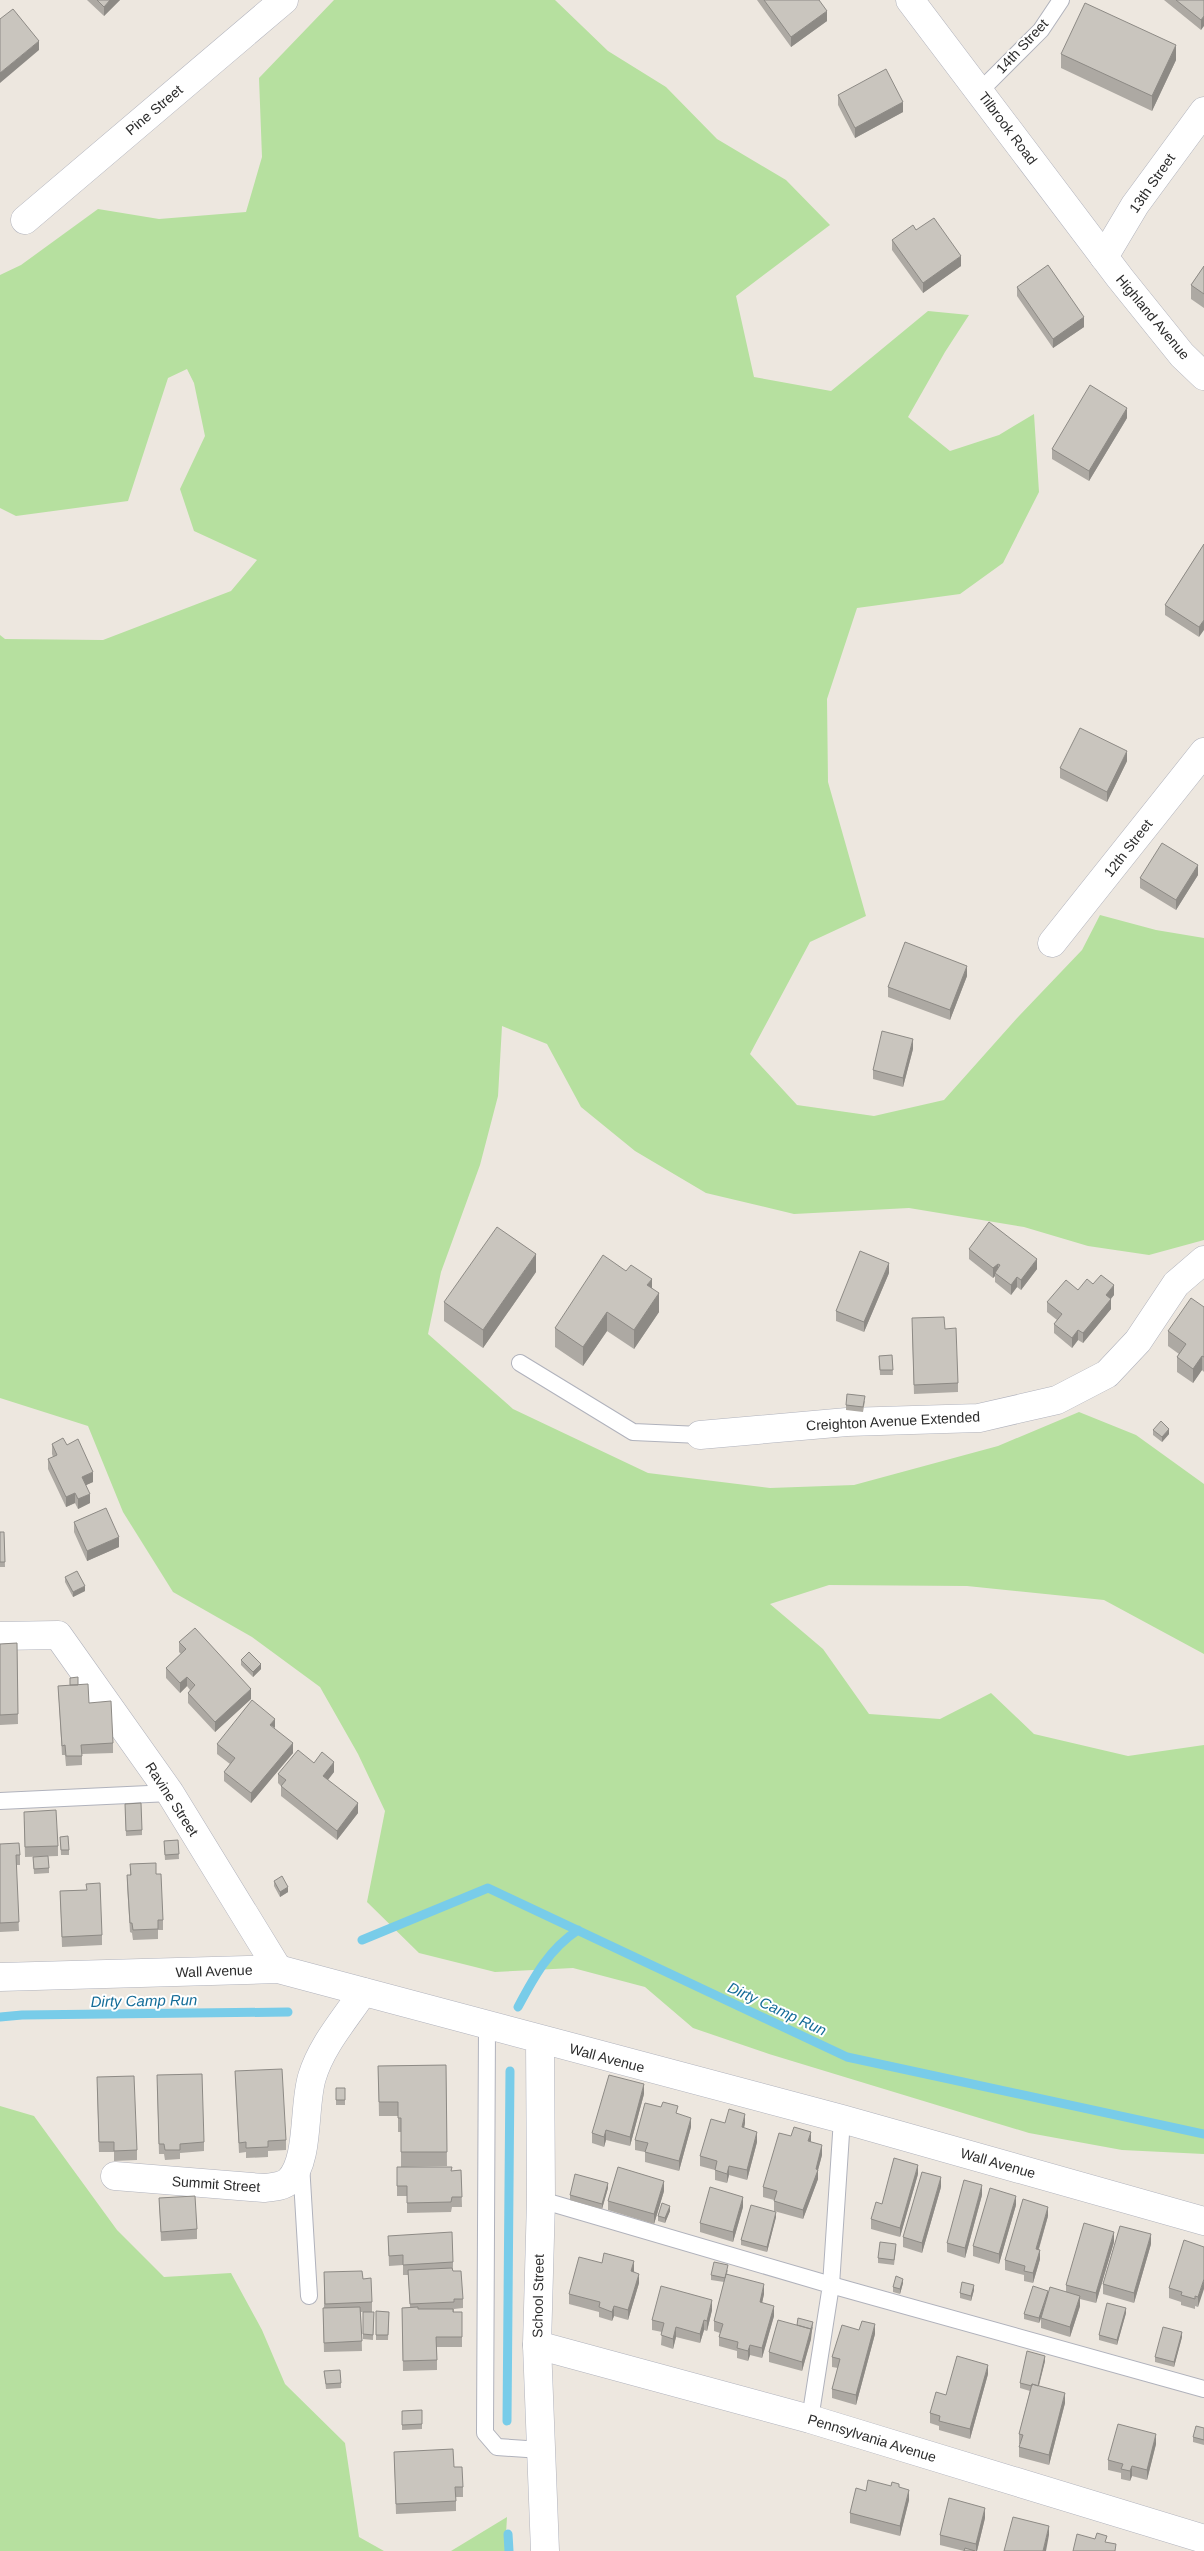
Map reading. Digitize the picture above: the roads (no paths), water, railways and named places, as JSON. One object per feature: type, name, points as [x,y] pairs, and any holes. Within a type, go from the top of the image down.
[{"type":"street","name":"Pine Street","points":[[25,220],[284,0]]},
{"type":"street","name":"Tilbrook Road","points":[[910,0],[1104,257]]},
{"type":"street","name":"13th Street","points":[[1104,257],[1135,205],[1204,111]]},
{"type":"street","name":"Highland Avenue","points":[[1104,257],[1182,355],[1204,376]]},
{"type":"street","name":"12th Street","points":[[1052,943],[1204,752]]},
{"type":"street","name":"Creighton Avenue Extended","points":[[700,1435],[847,1422],[979,1418],[1057,1400],[1106,1374],[1138,1341],[1176,1284],[1204,1260]]},
{"type":"street","name":"Ravine Street","points":[[0,1636],[58,1635],[170,1793],[278,1969]]},
{"type":"street","name":"Wall Avenue","points":[[0,1977],[278,1969],[842,2119],[1204,2222]]},
{"type":"street","name":"Summit Street","points":[[115,2176],[264,2188],[278,2187],[288,2182],[296,2171],[300,2157],[312,2077],[325,2049],[363,1992]]},
{"type":"street","name":"School Street","points":[[540,2040],[541,2200],[537,2345],[545,2551]]},
{"type":"street","name":"Pennsylvania Avenue","points":[[537,2345],[810,2419],[1204,2539]]},
{"type":"lane","name":"14th Street","points":[[980,91],[1040,30],[1061,0]]},
{"type":"lane","points":[[520,1363],[633,1432],[700,1435]]},
{"type":"lane","points":[[0,1800],[170,1793]]},
{"type":"lane","points":[[487,2026],[485,2433],[497,2447],[541,2450]]},
{"type":"lane","points":[[810,2419],[830,2285],[842,2119]]},
{"type":"lane","points":[[300,2157],[309,2296]]},
{"type":"lane","points":[[541,2200],[830,2285],[1204,2388]]},
{"type":"waterway","name":"Dirty Camp Run","points":[[362,1940],[488,1888],[847,2057],[1204,2134]]},
{"type":"waterway","points":[[518,2007],[536,1974],[550,1955],[578,1930]]},
{"type":"waterway","name":"Dirty Camp Run","points":[[0,2017],[22,2015],[288,2012]]},
{"type":"waterway","points":[[507,2421],[510,2071]]},
{"type":"waterway","points":[[508,2534],[509,2551]]}]
